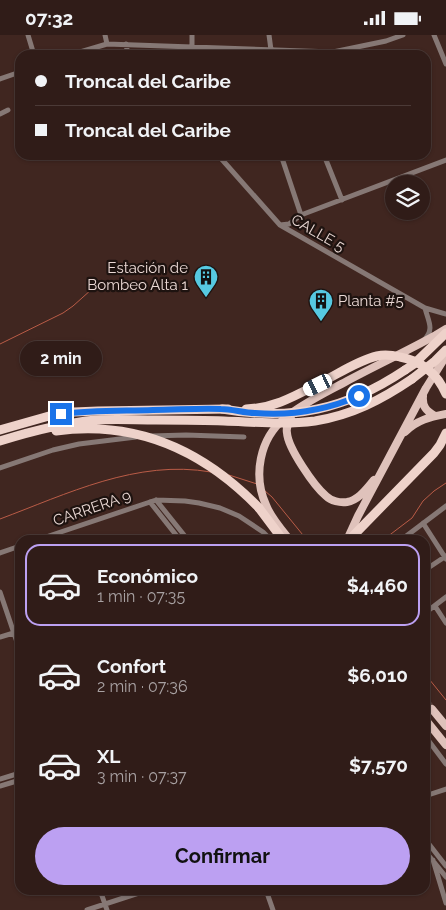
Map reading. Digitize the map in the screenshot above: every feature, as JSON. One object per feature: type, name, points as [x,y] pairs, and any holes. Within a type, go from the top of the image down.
[{"type":"highway","points":[[222,409],[245,413],[287,414],[329,407],[362,395],[388,382],[414,364],[446,333]]},
{"type":"highway","points":[[0,441],[50,426],[98,420],[262,423],[315,421],[353,411],[383,398],[412,379],[446,350]]},
{"type":"highway","points":[[0,430],[49,416],[74,413],[256,409],[267,407],[282,402],[367,360],[386,355],[406,358],[423,365],[437,378],[446,394]]},
{"type":"highway","points":[[0,446],[41,434],[66,430],[102,429],[134,433],[164,442],[195,457],[226,477],[259,508],[279,535]]},
{"type":"highway","points":[[353,535],[434,453],[444,437]]},
{"type":"main road","points":[[286,535],[266,507],[259,478],[263,448],[275,429],[284,418],[314,399],[446,329]]},
{"type":"main road","points":[[350,535],[422,395],[446,355]]},
{"type":"main road","points":[[422,395],[422,402],[425,408],[435,416]]},
{"type":"main road","points":[[294,412],[288,423],[286,435],[315,485],[326,497],[334,501],[347,502],[356,498],[382,472]]},
{"type":"main road","points":[[402,435],[411,426],[422,420],[446,414]]},
{"type":"main road","points":[[432,709],[446,726]]},
{"type":"main road","points":[[430,725],[446,745]]},
{"type":"street","points":[[28,35],[32,50]]},
{"type":"street","points":[[105,35],[107,44]]},
{"type":"street","points":[[192,35],[192,50]]},
{"type":"street","points":[[87,50],[107,44],[270,50],[269,35]]},
{"type":"street","points":[[342,50],[386,41],[403,35]]},
{"type":"street","points":[[434,35],[446,64]]},
{"type":"street","points":[[126,44],[127,50]]},
{"type":"street","points":[[0,79],[15,74]]},
{"type":"street","points":[[0,114],[8,110]]},
{"type":"street","name":"CALLE 5","points":[[222,160],[280,225],[425,308],[446,315]]},
{"type":"street","points":[[283,160],[301,215]]},
{"type":"street","points":[[326,160],[342,200]]},
{"type":"street","points":[[280,225],[289,224],[301,215],[446,160]]},
{"type":"street","points":[[418,345],[429,332],[429,318],[425,308]]},
{"type":"street","points":[[0,468],[53,450],[78,444],[159,436],[242,437]]},
{"type":"street","points":[[156,500],[184,535]]},
{"type":"street","points":[[156,500],[185,501],[220,508],[239,516],[266,535]]},
{"type":"street","name":"CARRERA 9","points":[[52,535],[156,500]]},
{"type":"street","points":[[150,502],[176,535]]},
{"type":"street","points":[[407,535],[446,506]]},
{"type":"street","points":[[423,523],[445,557],[430,567]]},
{"type":"street","points":[[0,553],[15,548]]},
{"type":"street","points":[[0,592],[15,627]]},
{"type":"street","points":[[430,608],[446,597]]},
{"type":"street","points":[[435,605],[446,623]]},
{"type":"street","points":[[0,637],[15,633]]},
{"type":"street","points":[[430,743],[446,764]]},
{"type":"street","points":[[0,779],[15,774]]},
{"type":"street","points":[[0,786],[15,782]]},
{"type":"street","points":[[430,794],[446,789]]},
{"type":"street","points":[[430,845],[446,866]]},
{"type":"street","points":[[430,857],[446,877]]},
{"type":"street","points":[[433,861],[446,903]]},
{"type":"street","points":[[102,895],[106,907]]},
{"type":"street","points":[[87,910],[106,907],[136,895]]},
{"type":"street","points":[[268,895],[273,910]]},
{"type":"waterway","points":[[0,344],[63,313],[101,281]]},
{"type":"waterway","points":[[0,519],[103,481],[129,475],[156,470],[183,469],[211,472]]},
{"type":"waterway","points":[[229,475],[257,484]]},
{"type":"waterway","points":[[390,535],[412,518],[423,501],[446,483]]},
{"type":"waterway","points":[[265,491],[303,535]]},
{"type":"waterway","points":[[430,680],[446,700]]},
{"type":"place","name":"Estación de Bombeo Alta 1","points":[[206,298]]},
{"type":"place","name":"Planta #5","points":[[321,322]]},
{"type":"route","points":[[61,414],[98,411],[222,409],[245,413],[287,414],[329,407],[359,396]]}]
